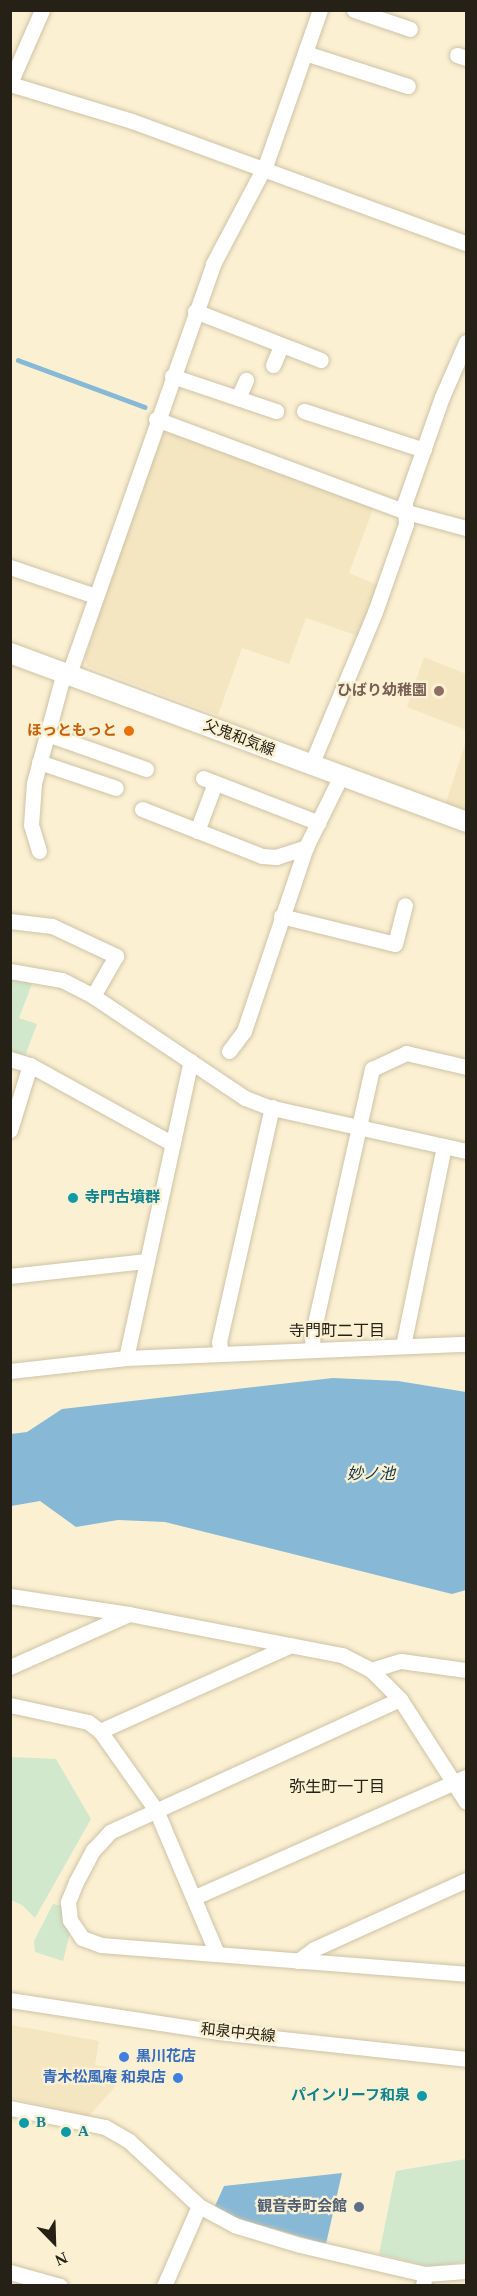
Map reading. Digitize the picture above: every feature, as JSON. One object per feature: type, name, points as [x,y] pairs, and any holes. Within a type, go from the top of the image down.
[{"type":"main road","name":"父鬼和気線","points":[[10,652],[311,765],[340,778],[466,822]]},
{"type":"street","points":[[42,10],[10,84],[132,121],[466,243]]},
{"type":"street","points":[[39,851],[27,825],[39,762],[62,679],[69,674],[156,419],[213,264],[263,169],[320,10]]},
{"type":"street","points":[[354,10],[410,29]]},
{"type":"street","points":[[305,53],[408,86]]},
{"type":"street","points":[[195,311],[321,360]]},
{"type":"street","points":[[311,765],[375,612],[405,524],[404,506],[466,342]]},
{"type":"street","points":[[273,365],[281,346]]},
{"type":"street","points":[[172,376],[276,411]]},
{"type":"street","points":[[238,398],[246,380]]},
{"type":"street","points":[[304,411],[424,450]]},
{"type":"street","points":[[156,419],[466,528]]},
{"type":"street","points":[[10,567],[95,596]]},
{"type":"street","points":[[46,734],[146,769]]},
{"type":"street","points":[[39,762],[117,788]]},
{"type":"street","points":[[230,1051],[244,1031],[306,847],[340,778]]},
{"type":"street","points":[[197,831],[209,781],[319,823]]},
{"type":"street","points":[[142,809],[262,856],[276,857],[306,847]]},
{"type":"street","points":[[281,916],[395,944],[405,905]]},
{"type":"street","points":[[10,921],[52,926],[116,956],[93,996]]},
{"type":"street","points":[[10,971],[62,980],[93,996],[246,1098],[272,1107],[466,1151]]},
{"type":"street","points":[[313,1350],[312,1337],[372,1069],[406,1053],[466,1067]]},
{"type":"street","points":[[10,1059],[30,1065],[173,1144]]},
{"type":"street","points":[[126,1358],[191,1061]]},
{"type":"street","points":[[10,1130],[30,1065]]},
{"type":"street","points":[[221,1353],[219,1342],[272,1107]]},
{"type":"street","points":[[403,1346],[444,1146]]},
{"type":"street","points":[[10,1276],[146,1261]]},
{"type":"street","points":[[10,1371],[126,1358],[466,1344]]},
{"type":"street","points":[[10,1596],[129,1614],[342,1655],[371,1670],[400,1699],[460,1780],[466,1802]]},
{"type":"street","points":[[10,1667],[129,1614]]},
{"type":"street","points":[[100,1731],[291,1645]]},
{"type":"street","points":[[371,1670],[400,1660],[466,1670]]},
{"type":"street","points":[[400,1699],[110,1832],[93,1850],[69,1902],[70,1920],[82,1938],[101,1945],[466,1974]]},
{"type":"street","points":[[10,1705],[88,1722],[100,1731],[156,1810],[195,1897],[217,1954]]},
{"type":"street","points":[[195,1897],[460,1780]]},
{"type":"street","points":[[298,1961],[314,1949],[466,1880]]},
{"type":"street","name":"和泉中央線","points":[[10,2000],[208,2031],[466,2059]]},
{"type":"street","points":[[10,2108],[105,2127],[129,2141],[199,2206],[234,2224],[300,2246],[424,2280],[466,2271]]},
{"type":"street","points":[[164,2286],[199,2206]]},
{"type":"street","points":[[10,2272],[60,2286]]},
{"type":"shaded area","points":[[163,425],[375,504],[349,573],[380,586],[361,637],[306,618],[289,664],[242,648],[218,715],[87,666],[85,658]]},
{"type":"shaded area","name":"ひばり幼稚園","points":[[424,657],[466,674],[466,730],[407,707]]},
{"type":"shaded area","points":[[466,741],[466,812],[445,805]]},
{"type":"shaded area","points":[[11,2025],[99,2041],[95,2065],[130,2070],[89,2116],[11,2098]]},
{"type":"green space","points":[[10,979],[33,981],[19,1018],[37,1024],[25,1056],[11,1052]]},
{"type":"green space","points":[[11,1757],[56,1759],[91,1819],[35,1918],[22,1905],[11,1900]]},
{"type":"green space","points":[[53,1904],[62,1906],[70,1933],[63,1961],[35,1952],[34,1941]]},
{"type":"green space","points":[[466,2159],[466,2261],[435,2268],[379,2254],[396,2171]]},
{"type":"water","name":"妙ノ池","points":[[333,1378],[398,1381],[466,1392],[466,1590],[452,1594],[165,1522],[118,1520],[76,1527],[40,1501],[11,1506],[11,1434],[27,1432],[62,1409]]},
{"type":"water","points":[[342,2173],[326,2244],[239,2219],[214,2208],[224,2186]]},
{"type":"waterway","points":[[18,360],[145,407]]},
{"type":"place","name":"ひばり幼稚園","points":[[439,691]]},
{"type":"place","name":"ほっともっと","points":[[129,731]]},
{"type":"place","name":"寺門古墳群","points":[[73,1198]]},
{"type":"place","name":"黒川花店","points":[[124,2057]]},
{"type":"place","name":"青木松風庵 和泉店","points":[[178,2078]]},
{"type":"place","name":"パインリーフ和泉","points":[[422,2096]]},
{"type":"place","name":"B","points":[[24,2123]]},
{"type":"place","name":"A","points":[[66,2132]]},
{"type":"place","name":"観音寺町会館","points":[[359,2207]]},
{"type":"district","name":"寺門町二丁目","points":[[337,1331]]},
{"type":"district","name":"弥生町一丁目","points":[[337,1787]]}]
